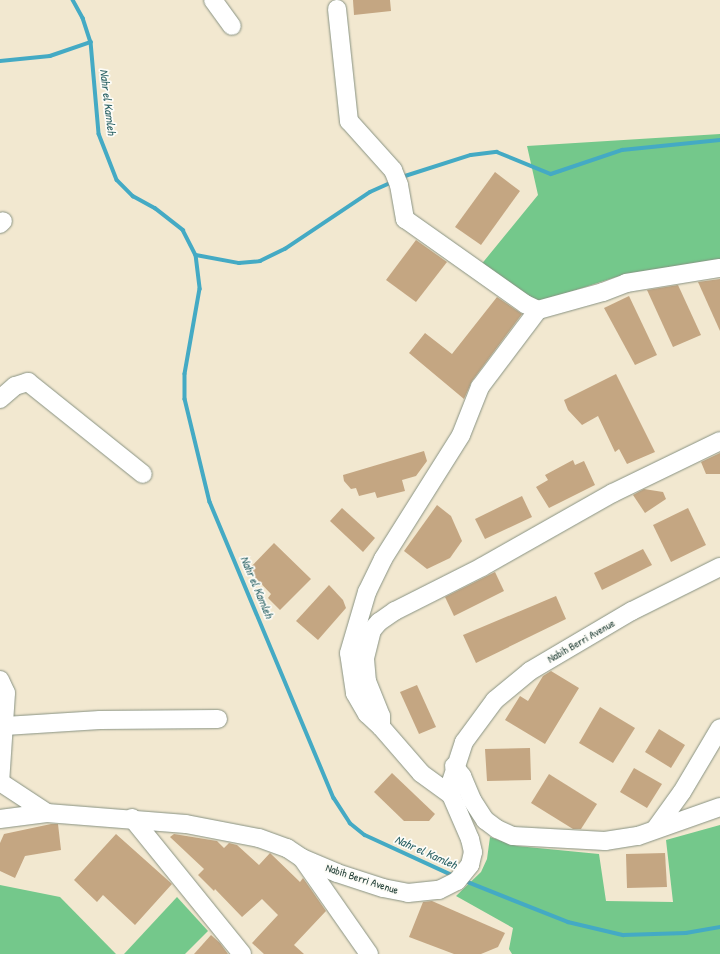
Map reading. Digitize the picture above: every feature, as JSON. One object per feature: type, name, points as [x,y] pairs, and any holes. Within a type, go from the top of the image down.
[{"type":"street","points":[[213,0],[232,26]]},
{"type":"street","points":[[337,9],[349,121],[396,178],[402,213],[409,223],[526,304],[538,310]]},
{"type":"street","points":[[450,795],[421,772],[381,727],[366,714],[355,693],[350,673],[349,653],[353,633],[367,592],[383,559],[461,435],[480,387],[538,310],[603,292],[626,283],[720,268]]},
{"type":"street","points":[[0,399],[15,386],[28,382],[143,474]]},
{"type":"street","points":[[381,727],[381,716],[367,682],[365,658],[372,630],[379,622],[396,611],[482,567],[613,493],[720,441]]},
{"type":"street","name":"Nabih Berri Avenue","points":[[0,819],[47,813],[132,818],[186,824],[259,838],[287,848],[302,858],[343,875],[408,893],[439,890],[464,876],[470,865],[473,852],[461,817],[450,795],[454,766],[478,720],[495,700],[530,671],[632,611],[720,567]]},
{"type":"street","points":[[0,680],[6,693],[6,726],[0,783],[47,813]]},
{"type":"street","points":[[6,726],[100,720],[218,719]]},
{"type":"street","points":[[656,828],[682,792],[720,728]]},
{"type":"street","points":[[454,766],[462,776],[472,800],[485,820],[497,829],[513,836],[540,839],[605,841],[638,836],[656,828],[720,807]]},
{"type":"street","points":[[682,792],[700,814]]},
{"type":"street","points":[[132,818],[242,954]]},
{"type":"street","points":[[302,858],[369,954]]},
{"type":"green space","points":[[720,134],[720,260],[616,277],[542,301],[531,299],[480,266],[538,195],[527,146]]},
{"type":"green space","points":[[720,825],[720,954],[512,954],[509,949],[513,928],[456,896],[481,872],[487,859],[490,837],[517,846],[599,854],[606,901],[673,902],[666,840]]},
{"type":"green space","points":[[0,885],[60,897],[116,954],[0,954]]},
{"type":"green space","points":[[177,897],[208,931],[185,954],[124,954]]},
{"type":"building","points":[[353,0],[390,0],[391,11],[354,15]]},
{"type":"building","points":[[495,172],[520,191],[481,245],[455,227]]},
{"type":"building","points":[[416,240],[447,262],[416,302],[386,280]]},
{"type":"building","points":[[720,279],[720,331],[698,282]]},
{"type":"building","points":[[678,285],[701,335],[673,347],[647,290]]},
{"type":"building","points":[[629,296],[657,355],[635,365],[604,308]]},
{"type":"building","points":[[497,297],[522,314],[472,381],[464,399],[409,353],[425,333],[452,354]]},
{"type":"building","points":[[616,374],[655,452],[627,464],[619,449],[615,452],[598,416],[582,425],[568,410],[564,400]]},
{"type":"building","points":[[424,451],[427,461],[416,476],[402,480],[405,491],[377,498],[375,492],[359,496],[356,488],[351,489],[344,481],[343,475]]},
{"type":"building","points":[[720,453],[720,474],[706,474],[701,462]]},
{"type":"building","points":[[573,460],[575,465],[584,461],[595,485],[549,508],[536,487],[548,480],[545,475]]},
{"type":"building","points":[[644,489],[663,492],[666,499],[645,513],[633,495]]},
{"type":"building","points":[[522,496],[532,517],[485,539],[475,519]]},
{"type":"building","points":[[437,505],[451,516],[462,541],[450,558],[427,569],[404,551]]},
{"type":"building","points":[[342,508],[375,538],[363,552],[330,521]]},
{"type":"building","points":[[688,508],[706,545],[671,562],[653,525]]},
{"type":"building","points":[[274,543],[311,579],[280,610],[268,598],[271,594],[248,570]]},
{"type":"building","points":[[643,549],[652,565],[602,590],[594,573]]},
{"type":"building","points":[[495,572],[504,591],[454,616],[445,597]]},
{"type":"building","points":[[329,585],[343,600],[346,608],[318,640],[296,621]]},
{"type":"building","points":[[556,596],[566,619],[476,663],[463,635]]},
{"type":"building","points":[[551,671],[579,688],[545,744],[505,720],[520,696],[528,701],[543,676]]},
{"type":"building","points":[[417,685],[436,727],[419,734],[400,692]]},
{"type":"building","points":[[600,707],[635,728],[613,763],[579,743]]},
{"type":"building","points":[[659,729],[685,745],[671,768],[645,752]]},
{"type":"building","points":[[530,748],[531,780],[487,781],[485,749]]},
{"type":"building","points":[[634,768],[662,784],[647,808],[620,792]]},
{"type":"building","points":[[392,773],[435,814],[429,821],[404,821],[374,792]]},
{"type":"building","points":[[549,774],[597,804],[581,829],[573,829],[531,803]]},
{"type":"building","points":[[51,824],[58,824],[61,850],[25,856],[15,878],[0,871],[0,843],[4,834]]},
{"type":"building","points":[[116,834],[172,884],[135,925],[103,895],[97,902],[74,880]]},
{"type":"building","points":[[174,834],[217,841],[224,848],[229,843],[237,845],[259,865],[270,853],[300,882],[303,878],[326,911],[294,945],[304,954],[264,954],[252,943],[278,915],[262,899],[242,917],[215,889],[214,891],[198,875],[204,869],[170,837]]},
{"type":"building","points":[[665,853],[667,887],[627,888],[626,854]]},
{"type":"building","points":[[432,901],[505,933],[498,947],[481,954],[454,954],[409,937],[423,902]]},
{"type":"building","points":[[211,935],[220,943],[228,954],[194,954]]},
{"type":"waterway","name":"Nahr el Kamleh","points":[[73,0],[83,18],[91,42],[99,134],[117,180],[133,196],[155,208],[183,230],[196,255],[200,289],[185,374],[185,399],[210,502],[334,798],[350,823],[365,835],[454,876]]},
{"type":"waterway","points":[[0,61],[50,56],[91,42]]},
{"type":"waterway","points":[[402,177],[471,155],[497,152],[551,174],[622,150],[720,140]]},
{"type":"waterway","points":[[196,255],[239,263],[260,261],[285,249],[370,192],[392,182]]},
{"type":"waterway","name":"Nahr el Kamleh","points":[[465,881],[568,922],[623,935],[686,933],[720,927]]}]
